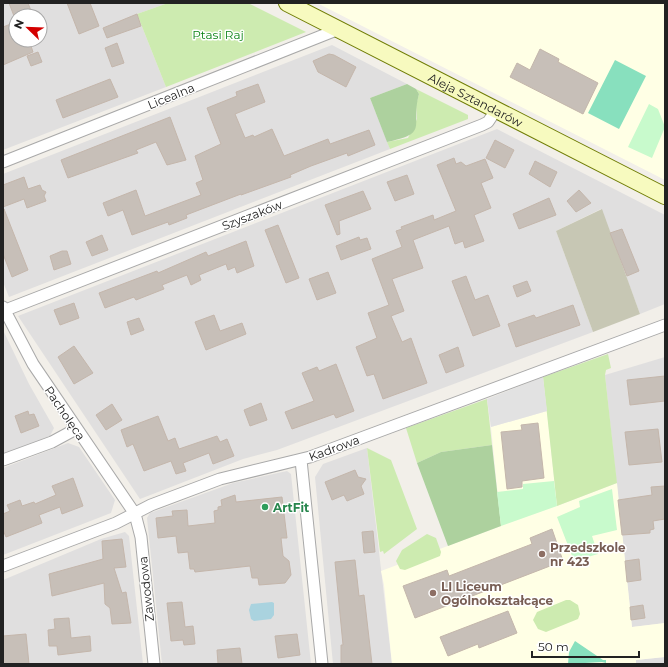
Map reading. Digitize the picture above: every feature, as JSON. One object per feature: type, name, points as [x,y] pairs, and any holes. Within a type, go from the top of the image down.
[{"type":"street","name":"Aleja Sztandarów","points":[[287,3],[665,196]]},
{"type":"street","name":"Licealna","points":[[3,162],[339,29]]},
{"type":"street","name":"Szyszaków","points":[[4,310],[482,125],[488,122],[496,110]]},
{"type":"street","name":"Pacholęca","points":[[4,310],[30,359],[135,514]]},
{"type":"street","name":"Kadrowa","points":[[3,566],[116,523],[151,505],[231,475],[300,460],[665,325]]},
{"type":"street","points":[[3,460],[52,442],[76,429]]},
{"type":"street","points":[[300,460],[322,664]]},
{"type":"street","name":"Zawodowa","points":[[135,514],[141,537],[154,664]]},
{"type":"shaded area","points":[[3,3],[168,3],[137,14],[166,87],[3,150]]},
{"type":"shaded area","points":[[317,3],[665,3],[665,180]]},
{"type":"shaded area","points":[[332,45],[407,84],[370,98],[390,149],[9,297],[3,282],[3,174]]},
{"type":"shaded area","points":[[497,129],[665,215],[665,304],[640,314],[601,209],[556,231],[593,332],[277,450],[243,459],[140,499],[18,316]]},
{"type":"shaded area","points":[[602,209],[640,314],[593,332],[556,231]]},
{"type":"shaded area","points":[[3,330],[29,384],[54,428],[50,436],[3,454]]},
{"type":"shaded area","points":[[665,357],[665,623],[632,627],[605,375]]},
{"type":"shaded area","points":[[543,377],[547,411],[491,427],[487,399]]},
{"type":"shaded area","points":[[547,411],[557,506],[617,483],[632,627],[665,623],[665,657],[636,660],[636,664],[392,664],[384,585],[381,571],[501,526],[491,427]]},
{"type":"shaded area","points":[[68,443],[79,447],[115,500],[111,513],[3,555],[3,468]]},
{"type":"shaded area","points":[[367,448],[392,664],[333,664],[315,477],[323,464]]},
{"type":"shaded area","points":[[287,471],[291,474],[311,664],[162,664],[147,518],[150,513],[233,483]]},
{"type":"shaded area","points":[[125,532],[129,536],[143,664],[3,664],[3,580],[101,539]]},
{"type":"shaded area","points":[[665,657],[665,664],[636,664],[636,660]]},
{"type":"green space","name":"Ptasi Raj","points":[[168,3],[248,3],[306,32],[166,87],[137,14]]},
{"type":"green space","points":[[615,60],[646,76],[619,129],[588,113]]},
{"type":"green space","points":[[407,84],[416,89],[419,94],[416,127],[414,132],[409,135],[387,142],[370,98]]},
{"type":"green space","points":[[416,89],[468,115],[468,119],[390,149],[387,142],[408,138],[417,119],[416,105],[419,94]]},
{"type":"green space","points":[[649,104],[658,109],[665,127],[652,158],[628,147]]},
{"type":"green space","points":[[608,354],[611,368],[606,370],[605,375],[617,483],[557,506],[543,377]]},
{"type":"green space","points":[[487,399],[492,445],[441,452],[417,463],[406,428]]},
{"type":"green space","points":[[492,445],[501,526],[448,546],[417,463],[441,452]]},
{"type":"green space","points":[[367,448],[391,460],[417,529],[384,554],[383,551],[380,552]]},
{"type":"green space","points":[[554,481],[557,506],[501,526],[497,492],[523,489],[523,484]]},
{"type":"green space","points":[[612,489],[617,530],[592,536],[598,554],[574,561],[557,517],[580,507],[579,501]]},
{"type":"green space","points":[[427,534],[436,538],[441,552],[440,556],[405,570],[400,569],[396,561],[402,550]]},
{"type":"green space","points":[[566,600],[570,600],[578,605],[580,614],[578,619],[546,632],[538,629],[533,620],[537,612]]},
{"type":"green space","points":[[575,641],[603,660],[606,660],[606,663],[568,664],[569,652]]},
{"type":"water","points":[[274,603],[274,615],[271,619],[254,621],[251,619],[249,610],[251,604]]},
{"type":"building","points":[[9,3],[28,3],[30,8],[11,8]]},
{"type":"building","points":[[67,3],[90,3],[99,26],[79,34]]},
{"type":"building","points":[[137,14],[141,26],[107,38],[103,28]]},
{"type":"building","points":[[8,25],[8,48],[32,48],[33,52],[3,65],[3,27]]},
{"type":"building","points":[[117,43],[124,63],[112,67],[105,48]]},
{"type":"building","points":[[540,49],[559,59],[558,62],[598,83],[583,114],[510,77],[517,63],[530,70]]},
{"type":"building","points":[[38,52],[42,62],[31,66],[27,56]]},
{"type":"building","points":[[329,54],[334,55],[356,67],[346,87],[318,72],[313,61]]},
{"type":"building","points":[[110,79],[118,97],[63,118],[56,100]]},
{"type":"building","points":[[258,84],[265,102],[235,114],[245,138],[253,135],[254,137],[272,129],[284,156],[328,139],[330,144],[369,130],[375,145],[348,156],[347,153],[311,166],[290,175],[291,177],[186,215],[187,218],[169,225],[168,222],[132,235],[123,210],[108,216],[103,203],[136,190],[145,216],[201,195],[196,183],[203,180],[195,156],[221,144],[207,108],[237,96],[236,92]]},
{"type":"building","points":[[170,117],[186,160],[167,165],[156,142],[136,150],[138,153],[68,178],[61,160]]},
{"type":"building","points":[[495,140],[514,150],[505,168],[486,158]]},
{"type":"building","points":[[454,158],[456,164],[461,162],[466,166],[485,159],[493,178],[481,183],[491,208],[474,215],[484,241],[465,248],[463,241],[455,244],[449,226],[413,240],[423,268],[392,279],[404,311],[391,316],[402,342],[411,338],[427,383],[383,399],[374,374],[367,376],[356,347],[377,338],[368,313],[389,305],[372,259],[402,247],[396,231],[402,229],[401,227],[433,215],[434,220],[456,211],[437,165]]},
{"type":"building","points":[[535,161],[557,172],[550,187],[529,174]]},
{"type":"building","points":[[407,175],[414,194],[395,201],[387,182]]},
{"type":"building","points":[[24,177],[28,189],[40,185],[42,190],[46,192],[44,196],[46,201],[27,208],[24,199],[3,207],[3,185]]},
{"type":"building","points":[[579,190],[591,203],[576,212],[567,201]]},
{"type":"building","points":[[363,191],[371,209],[339,221],[340,234],[337,235],[325,205]]},
{"type":"building","points":[[549,198],[556,215],[519,229],[513,214]]},
{"type":"building","points":[[4,209],[28,270],[12,277],[3,254]]},
{"type":"building","points":[[278,225],[299,278],[286,283],[265,230]]},
{"type":"building","points":[[622,229],[639,271],[627,276],[610,233]]},
{"type":"building","points":[[102,235],[108,250],[92,256],[86,242]]},
{"type":"building","points":[[359,237],[360,240],[367,238],[371,249],[341,260],[336,246]]},
{"type":"building","points":[[246,241],[254,266],[237,273],[235,267],[228,270],[226,264],[199,275],[201,280],[191,285],[187,275],[162,285],[164,289],[136,300],[134,297],[105,308],[99,293],[157,271],[158,273],[206,252],[208,256]]},
{"type":"building","points":[[62,251],[67,251],[71,264],[54,270],[50,256]]},
{"type":"building","points":[[328,272],[336,293],[317,300],[309,279]]},
{"type":"building","points":[[466,276],[475,300],[488,295],[500,326],[473,336],[452,281]]},
{"type":"building","points":[[527,281],[531,291],[517,297],[513,286]]},
{"type":"building","points":[[74,303],[79,318],[60,325],[54,310]]},
{"type":"building","points":[[573,305],[580,325],[516,347],[508,324],[534,315],[536,318]]},
{"type":"building","points":[[214,315],[220,331],[242,323],[246,334],[206,350],[195,322]]},
{"type":"building","points":[[139,318],[144,330],[131,335],[127,322]]},
{"type":"building","points":[[74,346],[93,373],[74,384],[58,357]]},
{"type":"building","points":[[458,347],[464,366],[446,373],[439,355]]},
{"type":"building","points":[[336,364],[354,411],[336,418],[334,414],[292,429],[285,412],[314,401],[302,373],[317,367],[319,371]]},
{"type":"building","points":[[665,376],[665,401],[630,405],[627,380]]},
{"type":"building","points":[[261,403],[267,420],[250,426],[244,410]]},
{"type":"building","points":[[112,404],[122,420],[106,430],[96,415]]},
{"type":"building","points":[[28,411],[29,415],[34,414],[39,426],[21,433],[15,416]]},
{"type":"building","points":[[158,416],[168,441],[175,438],[179,449],[217,436],[220,442],[227,439],[234,456],[213,464],[209,453],[183,463],[186,471],[176,474],[171,461],[144,471],[133,444],[127,447],[121,430]]},
{"type":"building","points":[[538,423],[544,478],[522,481],[522,487],[507,489],[501,432],[522,430],[521,425]]},
{"type":"building","points":[[658,429],[662,462],[629,465],[625,432]]},
{"type":"building","points":[[355,470],[358,477],[366,479],[361,486],[364,494],[347,501],[344,495],[332,500],[325,482]]},
{"type":"building","points":[[73,478],[83,506],[62,514],[60,507],[39,515],[42,523],[6,537],[3,530],[3,514],[10,511],[7,505],[20,500],[22,506],[34,502],[35,504],[56,495],[52,486]]},
{"type":"building","points":[[665,486],[665,519],[653,521],[654,529],[650,530],[650,533],[622,535],[618,500],[652,495],[651,487]]},
{"type":"building","points":[[235,495],[236,502],[282,497],[287,538],[281,538],[283,556],[289,561],[291,575],[285,583],[259,585],[258,578],[252,578],[250,566],[195,572],[194,569],[190,569],[188,552],[178,553],[176,536],[158,538],[156,518],[173,516],[172,511],[187,510],[188,526],[215,523],[214,511],[218,510],[218,507],[222,506],[221,500]]},
{"type":"building","points":[[552,529],[563,561],[415,618],[403,586],[447,570],[449,576],[532,544],[530,538]]},
{"type":"building","points":[[373,531],[375,552],[364,553],[362,532]]},
{"type":"building","points":[[122,539],[126,567],[114,568],[122,593],[126,592],[131,623],[112,624],[110,608],[105,604],[104,583],[52,596],[49,574],[103,559],[102,541]]},
{"type":"building","points":[[639,559],[641,580],[627,582],[625,561]]},
{"type":"building","points":[[355,560],[359,596],[364,595],[372,664],[341,664],[341,645],[343,645],[335,562]]},
{"type":"building","points":[[182,602],[185,627],[193,626],[195,644],[184,645],[183,640],[171,641],[167,603]]},
{"type":"building","points":[[643,605],[645,618],[631,620],[630,607]]},
{"type":"building","points":[[508,611],[517,633],[479,648],[478,644],[448,656],[440,637]]},
{"type":"building","points":[[69,618],[71,638],[90,636],[91,651],[58,655],[57,646],[49,646],[48,630],[55,629],[54,619]]},
{"type":"building","points":[[26,634],[29,664],[3,664],[3,636]]},
{"type":"building","points":[[297,634],[300,655],[278,658],[275,636]]},
{"type":"building","points":[[240,648],[242,664],[218,664],[217,650]]},
{"type":"place","name":"ArtFit","points":[[265,507]]},
{"type":"place","name":"Przedszkole nr 423","points":[[542,554]]},
{"type":"place","name":"LI Liceum Ogólnokształcące","points":[[433,593]]}]
